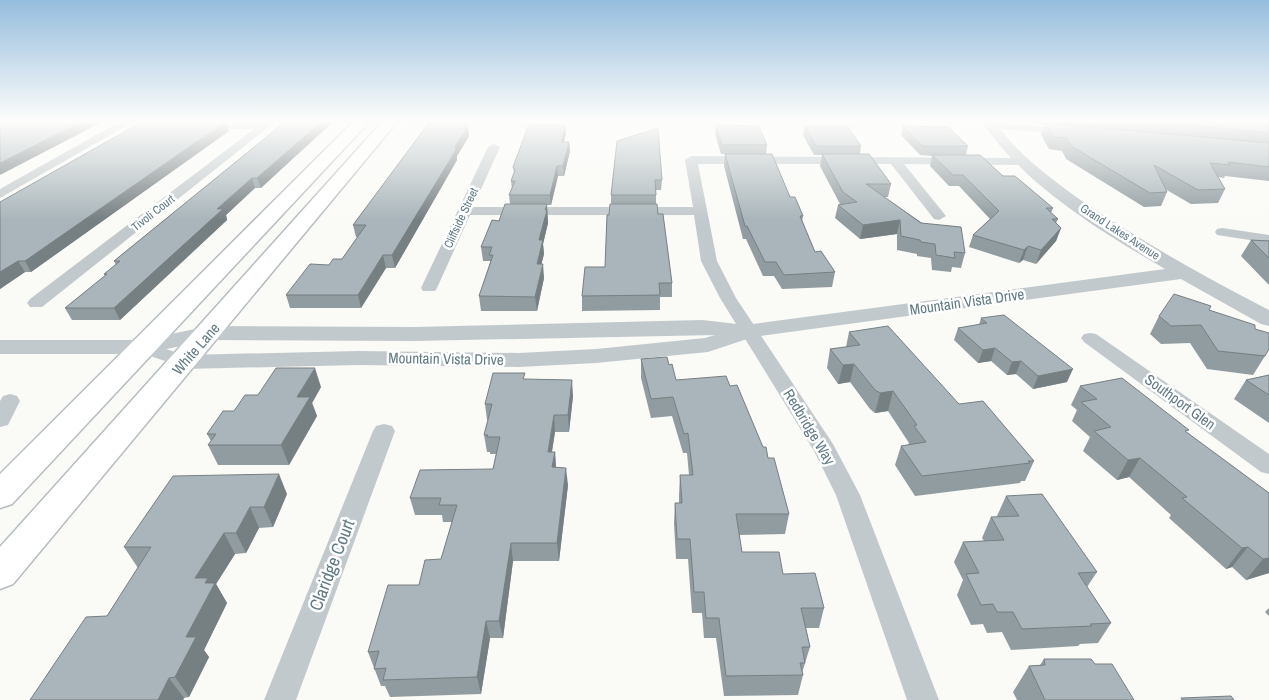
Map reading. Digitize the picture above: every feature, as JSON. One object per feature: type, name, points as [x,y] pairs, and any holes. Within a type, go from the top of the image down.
[{"type":"main road","points":[[0,495],[330,155]]},
{"type":"main road","name":"White Lane","points":[[0,573],[362,155]]},
{"type":"street","points":[[0,194],[70,155]]},
{"type":"street","name":"Tivoli Court","points":[[36,303],[228,155]]},
{"type":"street","name":"Cliffside Street","points":[[429,288],[491,155]]},
{"type":"street","name":"Grand Lakes Avenue","points":[[1016,155],[1081,207],[1184,273],[1269,319]]},
{"type":"street","points":[[691,160],[1022,161]]},
{"type":"street","name":"Redbridge Way","points":[[691,160],[709,261],[749,331],[825,450],[848,495],[923,700]]},
{"type":"street","points":[[894,160],[939,216]]},
{"type":"street","points":[[465,211],[699,211]]},
{"type":"street","points":[[1222,232],[1269,239]]},
{"type":"street","name":"Mountain Vista Drive","points":[[143,347],[184,362],[358,358],[519,360],[596,356],[708,344],[749,331],[1184,273]]},
{"type":"street","name":"Mountain Vista Drive","points":[[0,347],[143,347],[209,333],[414,334],[702,327],[749,331]]},
{"type":"street","name":"Southport Glen","points":[[1090,338],[1269,466]]},
{"type":"street","points":[[0,420],[10,401]]},
{"type":"street","name":"Claridge Court","points":[[280,700],[384,431]]},
{"type":"building","points":[[0,155],[16,155],[0,163]]},
{"type":"building","points":[[84,155],[178,155],[25,261],[18,261],[0,272],[0,202]]},
{"type":"building","points":[[245,155],[284,155],[257,178],[252,178],[217,209],[223,209],[114,308],[65,308],[120,261],[114,261]]},
{"type":"building","points":[[405,155],[453,155],[392,255],[383,255],[358,295],[286,295],[310,264],[329,265],[333,259],[342,259],[366,225],[353,225]]},
{"type":"building","points":[[518,155],[566,155],[563,166],[557,166],[550,195],[509,195],[515,181],[511,181],[515,170],[513,167]]},
{"type":"building","points":[[615,155],[660,155],[662,180],[655,180],[656,195],[611,195]]},
{"type":"building","points":[[725,155],[772,155],[790,197],[795,197],[803,216],[800,216],[815,252],[821,251],[835,272],[784,275],[776,262],[765,262],[747,226],[745,226]]},
{"type":"building","points":[[822,155],[869,155],[891,184],[866,184],[921,223],[961,227],[965,253],[954,252],[955,258],[936,255],[935,244],[901,236],[900,220],[863,225],[838,205],[857,202],[843,192]]},
{"type":"building","points":[[932,155],[980,155],[1003,176],[1015,176],[1053,208],[1046,208],[1058,219],[1052,219],[1061,228],[1041,250],[1028,246],[1024,250],[973,235],[999,211],[963,175],[953,175]]},
{"type":"building","points":[[1086,155],[1269,155],[1269,167],[1228,162],[1230,165],[1210,163],[1225,189],[1198,190],[1154,165],[1167,192],[1150,193]]},
{"type":"building","points":[[505,204],[547,204],[539,240],[543,240],[537,264],[543,264],[535,297],[479,296],[493,255],[489,255],[492,247],[481,247],[492,220],[499,221]]},
{"type":"building","points":[[610,204],[657,204],[658,214],[663,214],[672,283],[659,283],[660,295],[582,296],[585,267],[605,267],[607,215],[609,215]]},
{"type":"building","points":[[1251,240],[1269,241],[1269,258]]},
{"type":"building","points":[[1174,294],[1211,306],[1209,310],[1255,325],[1255,329],[1269,333],[1269,349],[1265,356],[1218,351],[1201,325],[1171,326],[1159,316]]},
{"type":"building","points":[[1004,315],[1073,369],[1038,376],[1021,361],[1012,362],[995,348],[983,350],[958,328],[987,323],[981,318]]},
{"type":"building","points":[[888,326],[959,404],[983,401],[1034,461],[922,476],[901,446],[926,442],[914,426],[917,425],[893,391],[880,393],[875,390],[854,364],[843,365],[830,349],[860,345],[849,332]]},
{"type":"building","points":[[667,357],[669,365],[672,364],[676,380],[726,376],[730,386],[737,385],[763,447],[766,447],[768,458],[774,458],[789,514],[736,514],[742,552],[779,552],[783,574],[815,573],[824,608],[801,608],[810,647],[802,647],[805,663],[800,663],[803,675],[726,676],[719,618],[706,618],[704,592],[694,592],[690,539],[677,539],[675,503],[682,503],[680,475],[693,475],[688,433],[684,434],[673,397],[651,399],[641,359]]},
{"type":"building","points":[[276,368],[315,368],[297,397],[310,397],[281,445],[208,445],[216,434],[207,434],[223,411],[234,411],[245,395],[258,395]]},
{"type":"building","points":[[493,373],[525,373],[523,379],[572,380],[568,415],[554,415],[548,452],[555,452],[552,467],[566,468],[557,543],[511,543],[499,621],[486,621],[477,677],[383,680],[386,668],[374,669],[379,651],[368,652],[388,585],[419,585],[425,560],[441,559],[457,505],[439,505],[441,498],[410,498],[420,470],[493,469],[500,437],[487,437],[488,435],[484,435],[492,404],[485,404]]},
{"type":"building","points":[[1269,375],[1269,395],[1246,380]]},
{"type":"building","points":[[1122,378],[1189,430],[1185,431],[1269,493],[1269,558],[1263,559],[1248,547],[1242,548],[1182,498],[1187,497],[1140,458],[1128,460],[1094,431],[1111,427],[1081,402],[1097,399],[1080,386]]},
{"type":"building","points":[[279,474],[264,507],[250,507],[236,533],[224,533],[195,578],[208,578],[205,583],[215,583],[186,637],[196,637],[175,677],[169,678],[158,700],[30,700],[86,617],[107,616],[151,547],[124,547],[173,476]]},
{"type":"building","points":[[1042,494],[1097,572],[1078,573],[1111,623],[1090,624],[1092,626],[1022,629],[1013,612],[997,612],[993,604],[981,605],[966,574],[979,573],[963,542],[1004,540],[991,517],[1019,516],[1006,496]]},
{"type":"building","points":[[1044,659],[1091,659],[1095,664],[1112,664],[1134,700],[1045,700],[1029,666],[1045,665]]},
{"type":"building","points":[[1231,696],[1234,700],[1182,700],[1181,698]]}]
